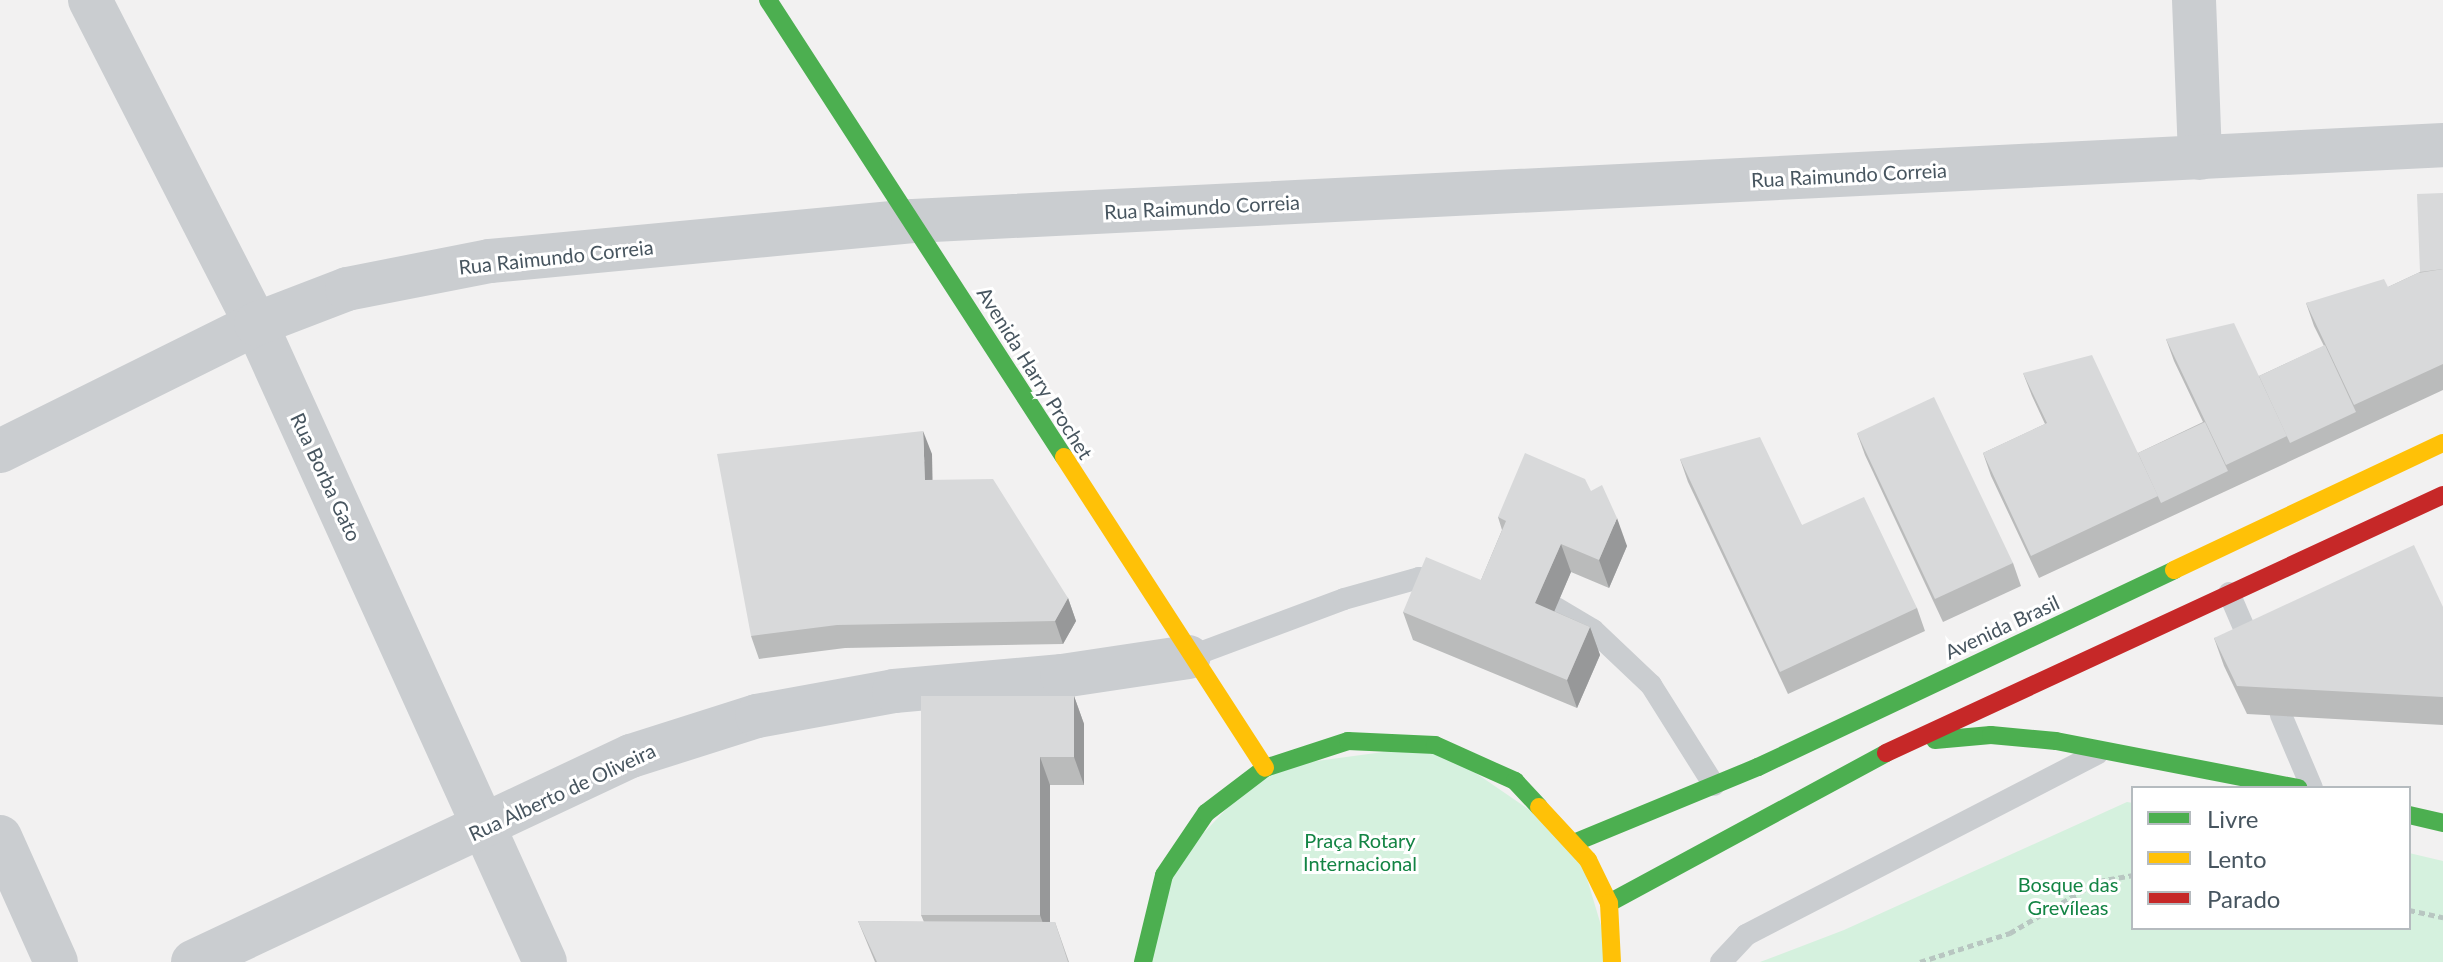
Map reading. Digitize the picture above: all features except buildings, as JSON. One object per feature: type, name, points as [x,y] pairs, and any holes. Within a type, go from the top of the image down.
[{"type":"main road","name":"Avenida Harry Prochet","points":[[768,0],[913,221],[1189,657],[1265,768]]},
{"type":"main road","name":"Avenida Brasil","points":[[1576,842],[1714,785],[2443,443]]},
{"type":"main road","points":[[1609,903],[1905,743],[2443,495]]},
{"type":"main road","points":[[1905,743],[1991,735],[2105,749],[2288,786]]},
{"type":"main road","points":[[1143,962],[1143,946],[1164,875],[1206,813],[1265,768],[1348,741],[1435,745],[1515,781],[1576,842],[1609,903],[1612,962]]},
{"type":"main road","points":[[2411,815],[2443,823]]},
{"type":"street","name":"Rua Borba Gato","points":[[90,0],[256,324],[545,962]]},
{"type":"street","points":[[2194,0],[2200,158]]},
{"type":"street","name":"Rua Raimundo Correia","points":[[0,451],[256,324],[347,289],[490,261],[913,221],[2443,145]]},
{"type":"street","name":"Rua Alberto de Oliveira","points":[[193,962],[486,827],[631,756],[757,716],[894,691],[1062,676],[1189,657]]},
{"type":"street","points":[[0,837],[56,962]]},
{"type":"lane","points":[[1189,657],[1344,599],[1419,578],[1472,586]]},
{"type":"lane","points":[[2229,593],[2255,652]]},
{"type":"lane","points":[[1556,608],[1593,630],[1651,685],[1714,785]]},
{"type":"lane","points":[[2281,715],[2311,786]]},
{"type":"lane","points":[[1721,962],[1746,935],[2105,749]]},
{"type":"path","points":[[1920,962],[2010,933],[2099,881],[2131,875]]},
{"type":"path","points":[[2411,910],[2443,917]]},
{"type":"green space","name":"Praça Rotary Internacional","points":[[1435,745],[1576,842],[1612,962],[1143,962],[1164,875],[1265,768]]},
{"type":"green space","name":"Bosque das Grevíleas","points":[[2127,802],[2131,803],[2131,930],[2411,930],[2411,853],[2443,861],[2443,962],[1760,962],[1844,930]]},
{"type":"traffic: fast","points":[[768,0],[1064,457]]},
{"type":"traffic: fast","points":[[1576,842],[1758,767],[2174,570]]},
{"type":"traffic: fast","points":[[1935,740],[1991,735],[2056,741],[2288,786]]},
{"type":"traffic: fast","points":[[1143,962],[1164,875],[1206,813],[1265,768],[1348,741],[1435,745],[1515,781],[1539,807]]},
{"type":"traffic: fast","points":[[1609,903],[1886,753]]},
{"type":"traffic: fast","points":[[2411,815],[2443,823]]},
{"type":"traffic: slow","points":[[2174,570],[2443,443]]},
{"type":"traffic: slow","points":[[1064,457],[1265,768]]},
{"type":"traffic: slow","points":[[1539,807],[1588,860],[1609,903],[1612,962]]},
{"type":"traffic: jam","points":[[1886,753],[2443,495]]}]
